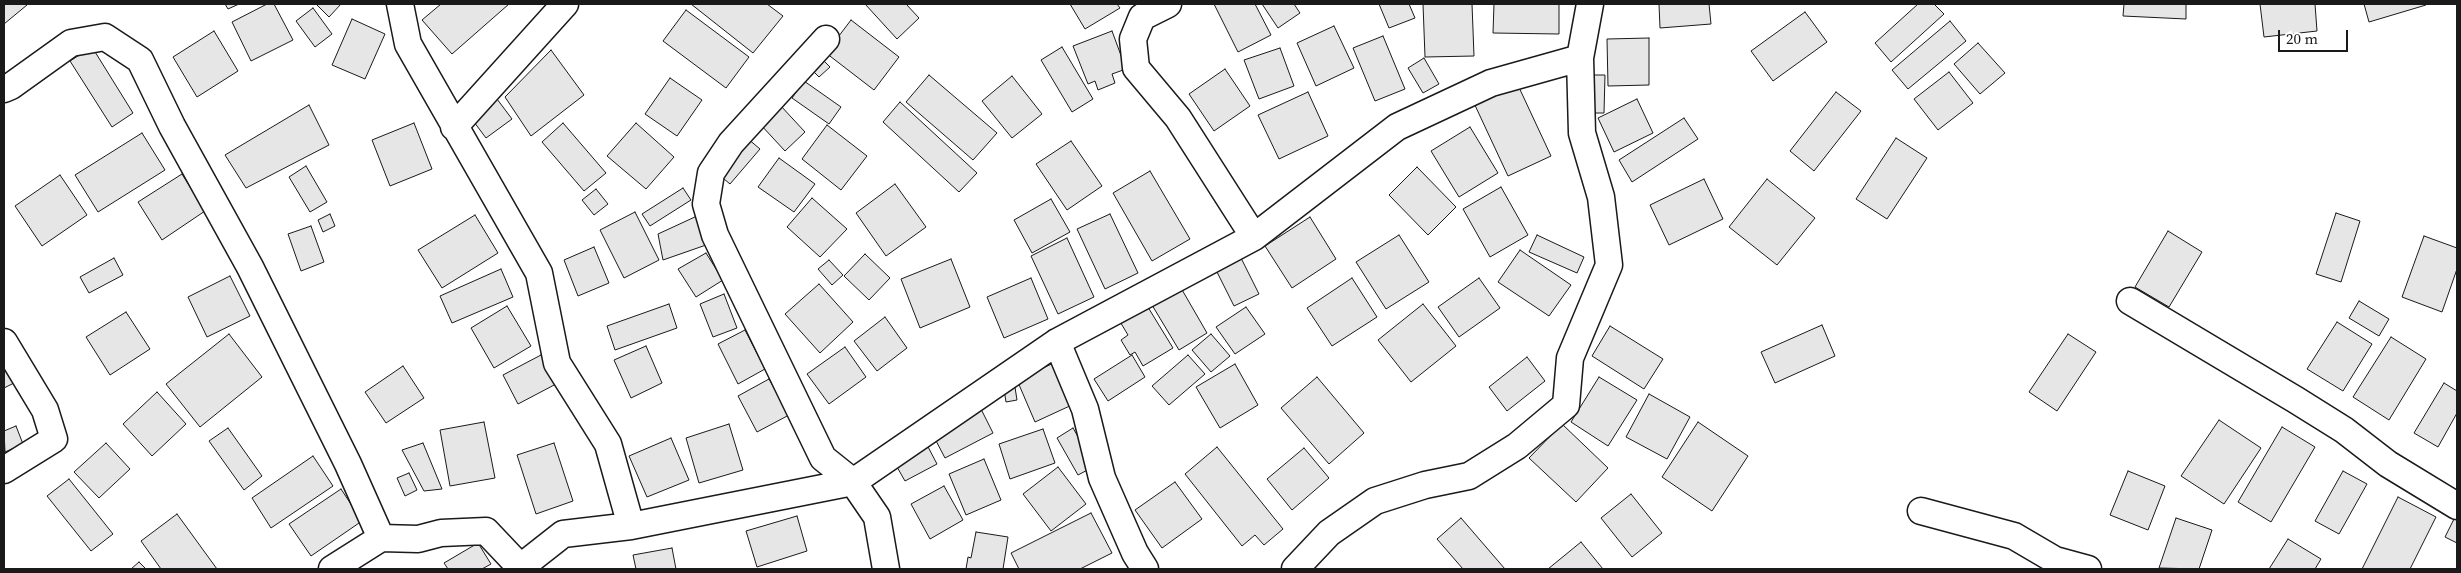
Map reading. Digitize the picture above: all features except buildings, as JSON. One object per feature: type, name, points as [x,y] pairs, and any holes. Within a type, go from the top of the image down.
[{"type":"street","points":[[400,4],[408,44],[539,272],[557,363],[608,444],[631,526]]},
{"type":"street","points":[[454,127],[565,4]]},
{"type":"street","points":[[1168,4],[1142,16],[1133,39],[1136,68],[1178,118],[1254,237]]},
{"type":"street","points":[[1305,566],[1329,533],[1375,501],[1425,484],[1469,476],[1517,446],[1566,405],[1570,358],[1608,265],[1601,198],[1582,133],[1580,58],[1590,4]]},
{"type":"street","points":[[4,89],[71,44],[80,42],[105,37],[140,60],[172,126],[254,276],[348,464],[381,538]]},
{"type":"street","points":[[826,39],[731,143],[711,173],[706,204],[715,235],[823,458],[853,482],[877,517],[886,569]]},
{"type":"street","points":[[332,569],[381,538],[418,539],[441,533],[486,531],[522,568],[563,534],[631,526],[853,482],[1057,342],[1254,237],[1396,127],[1491,83],[1580,58]]},
{"type":"street","points":[[2130,301],[2282,391],[2344,430],[2388,464],[2457,506]]},
{"type":"street","points":[[4,342],[45,410],[54,439],[4,470]]},
{"type":"street","points":[[1057,342],[1085,409],[1102,478],[1135,554],[1145,569]]},
{"type":"street","points":[[1922,511],[2014,536],[2054,560],[2088,569]]}]
